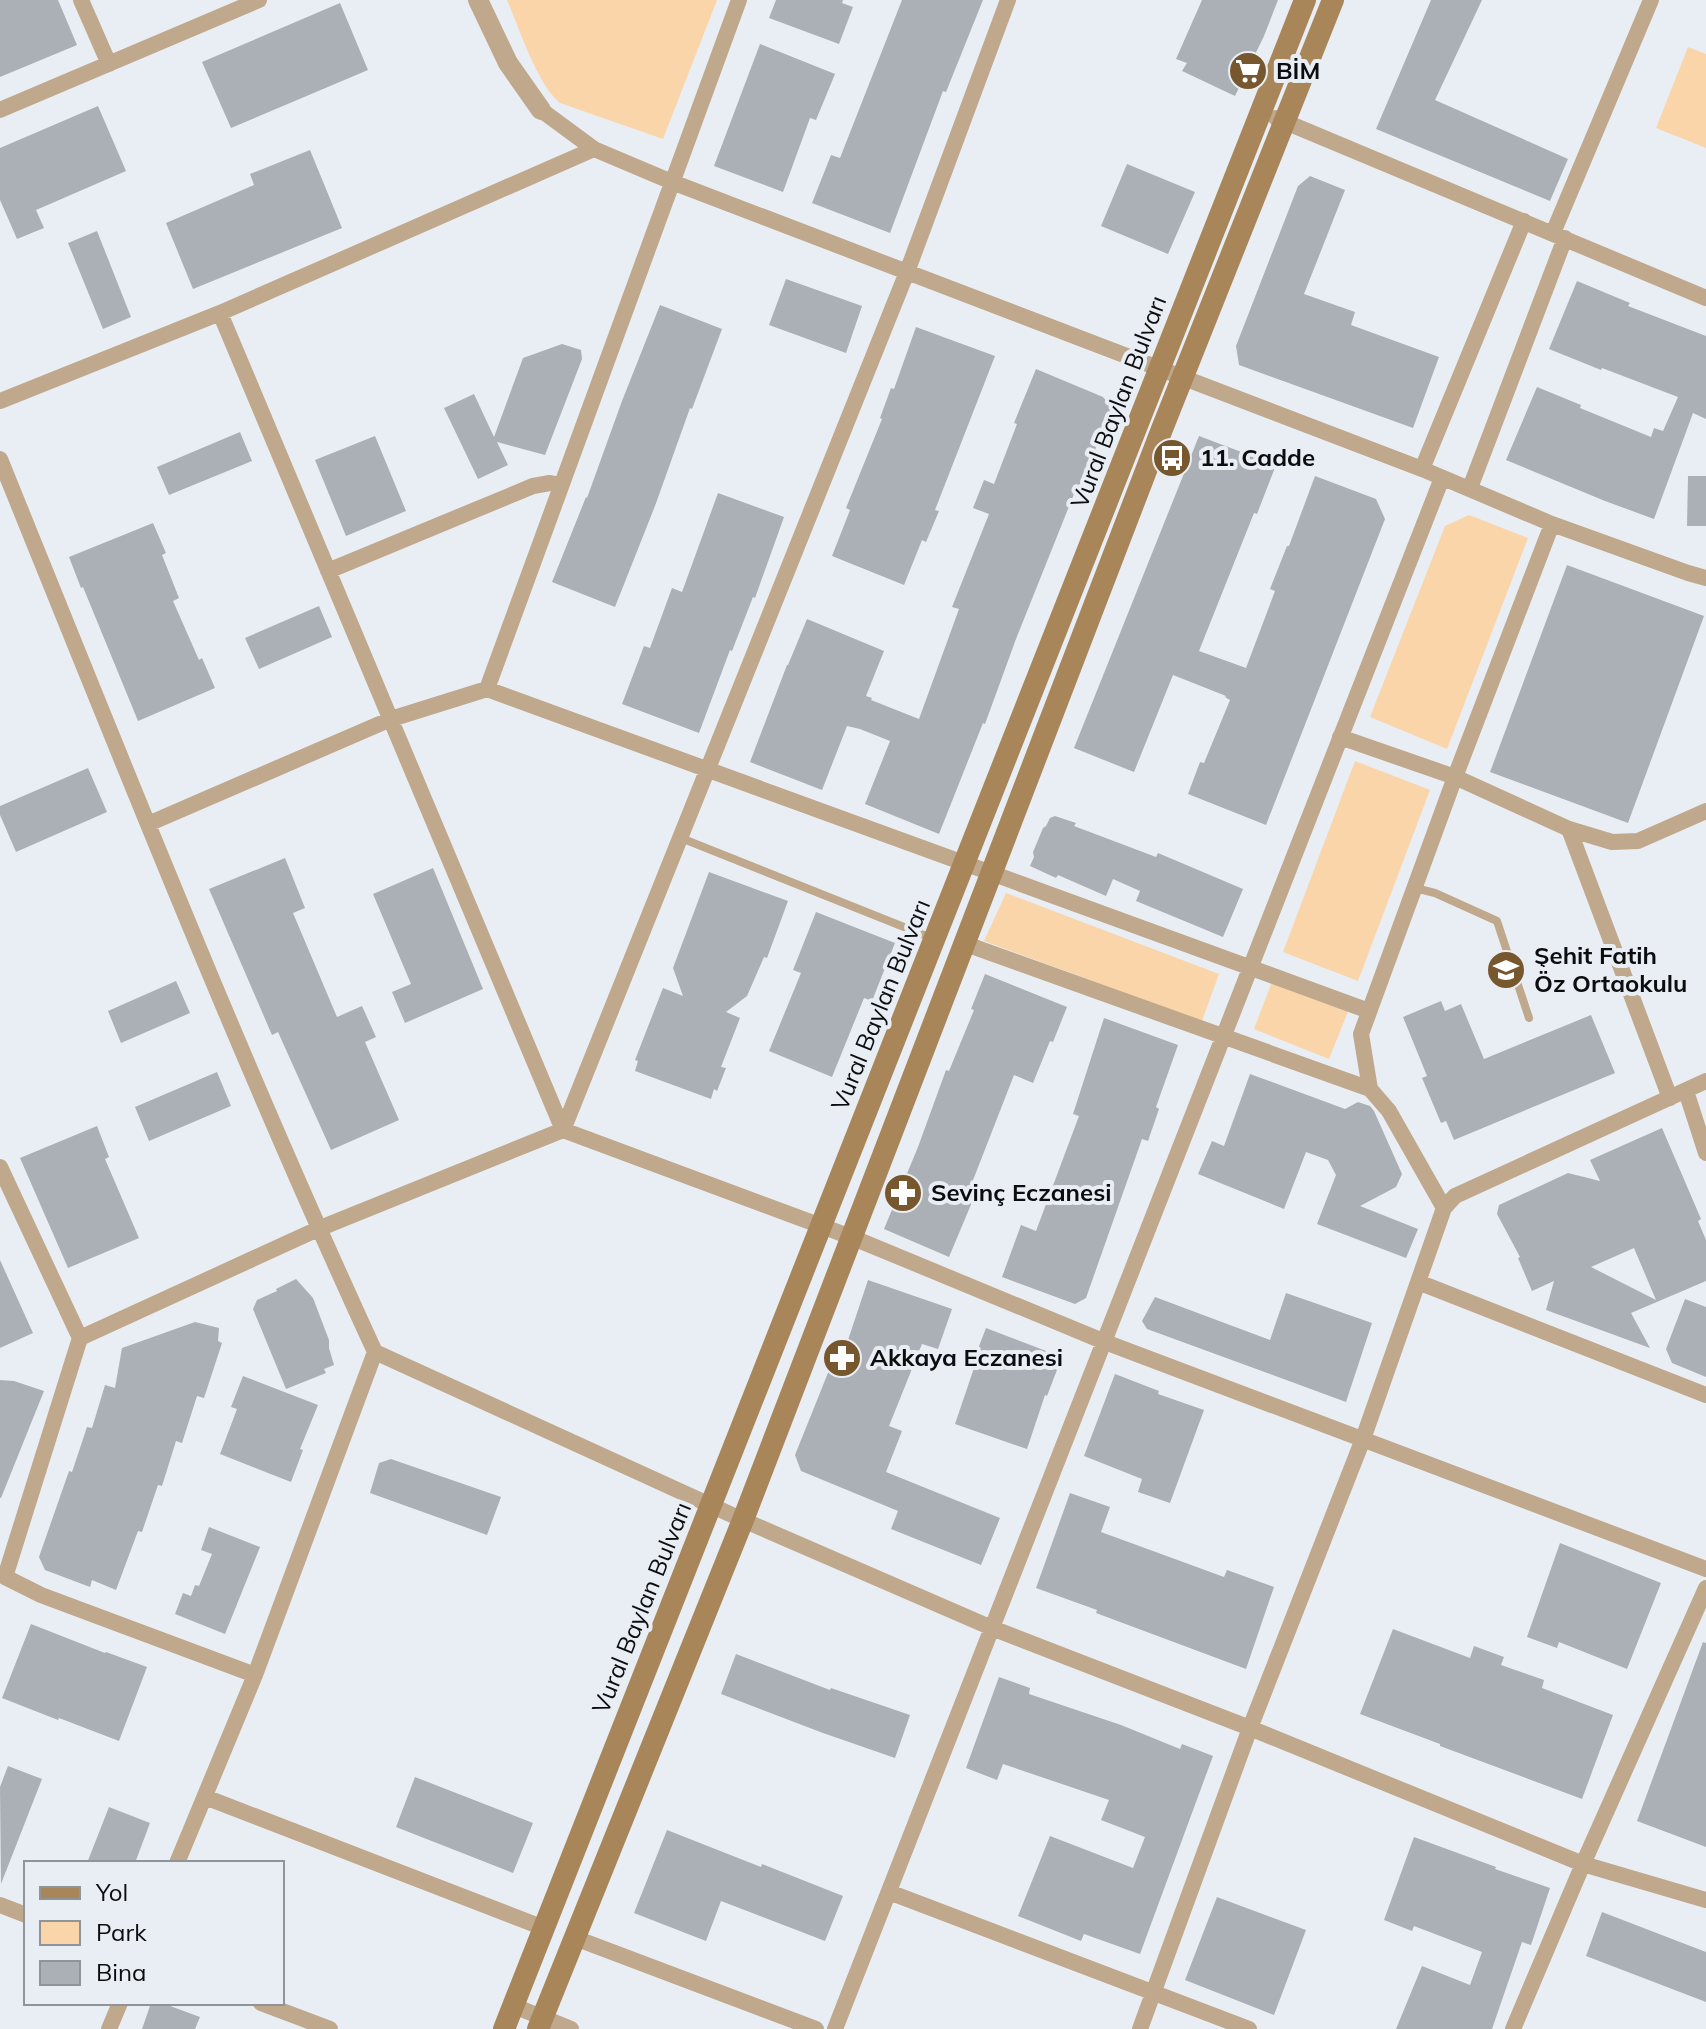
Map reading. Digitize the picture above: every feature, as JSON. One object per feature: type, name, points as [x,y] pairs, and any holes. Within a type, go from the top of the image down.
[{"type":"main road","name":"Vural Baylan Bulvarı","points":[[504,2029],[1305,0]]},
{"type":"main road","name":"Vural Baylan Bulvarı","points":[[541,2023],[743,1520],[1182,378],[1333,0]]},
{"type":"street","points":[[81,0],[109,64]]},
{"type":"street","points":[[0,110],[259,0]]},
{"type":"street","points":[[478,0],[508,63],[541,110],[594,149],[672,182],[1422,469],[1552,524],[1706,578]]},
{"type":"street","points":[[487,689],[739,0]]},
{"type":"street","points":[[563,1130],[907,272],[1008,0]]},
{"type":"street","points":[[1470,488],[1559,236],[1651,0]]},
{"type":"street","points":[[1261,111],[1706,298]]},
{"type":"street","points":[[0,401],[220,313],[594,149]]},
{"type":"street","points":[[1422,469],[1524,221]]},
{"type":"street","points":[[220,313],[563,1130]]},
{"type":"street","points":[[0,459],[148,824],[318,1229],[375,1352],[711,1506],[992,1628],[1250,1728],[1583,1864],[1706,1900]]},
{"type":"street","points":[[835,2029],[1442,478]]},
{"type":"street","points":[[328,571],[533,486],[561,485]]},
{"type":"street","points":[[1370,1089],[1361,1034],[1552,524]]},
{"type":"street","points":[[148,824],[391,719],[487,689],[1369,1011]]},
{"type":"street","points":[[1340,737],[1455,777],[1569,829],[1612,842],[1638,841],[1706,811]]},
{"type":"street","points":[[1569,829],[1678,1094],[1706,1153]]},
{"type":"street","points":[[963,943],[1370,1089],[1389,1111],[1444,1208]]},
{"type":"street","points":[[1140,2029],[1250,1728],[1363,1439],[1444,1208],[1455,1196],[1706,1081]]},
{"type":"street","points":[[80,1338],[318,1229],[563,1130],[851,1237],[1105,1342],[1706,1569]]},
{"type":"street","points":[[0,1167],[80,1338],[2,1577],[41,1595],[255,1675]]},
{"type":"street","points":[[1418,1282],[1706,1395]]},
{"type":"street","points":[[178,1861],[255,1675],[375,1352]]},
{"type":"street","points":[[1513,2029],[1706,1588]]},
{"type":"street","points":[[205,1797],[544,1928]]},
{"type":"street","points":[[889,1892],[1249,2029]]},
{"type":"street","points":[[0,1905],[24,1914]]},
{"type":"street","points":[[575,1938],[816,2029]]},
{"type":"street","points":[[109,2029],[119,2005]]},
{"type":"street","points":[[266,2005],[330,2029]]},
{"type":"street","points":[[514,2006],[541,2023],[571,2029]]},
{"type":"lane","points":[[681,838],[934,939]]},
{"type":"lane","points":[[1414,888],[1435,893],[1497,921],[1529,1018]]},
{"type":"green space","points":[[507,0],[717,0],[663,139],[560,103],[544,84]]},
{"type":"green space","points":[[1688,47],[1706,54],[1706,148],[1656,128]]},
{"type":"green space","points":[[1469,515],[1528,538],[1447,749],[1370,717],[1445,526]]},
{"type":"green space","points":[[1355,761],[1430,790],[1358,981],[1283,952]]},
{"type":"green space","points":[[1006,893],[1219,974],[1202,1021],[984,941]]},
{"type":"green space","points":[[1273,979],[1349,1009],[1329,1059],[1254,1029]]},
{"type":"building","points":[[0,0],[58,0],[77,45],[0,77]]},
{"type":"building","points":[[776,0],[843,0],[842,3],[853,7],[839,44],[769,18]]},
{"type":"building","points":[[902,0],[983,0],[946,92],[943,91],[890,233],[812,203],[831,155],[840,158]]},
{"type":"building","points":[[1202,0],[1278,0],[1235,96],[1182,71],[1187,63],[1176,59]]},
{"type":"building","points":[[1431,0],[1482,0],[1435,100],[1568,159],[1550,201],[1376,129]]},
{"type":"building","points":[[340,3],[368,70],[231,128],[202,62]]},
{"type":"building","points":[[760,44],[835,74],[816,120],[810,118],[783,192],[714,166]]},
{"type":"building","points":[[98,106],[126,171],[36,210],[44,228],[17,239],[0,200],[0,148]]},
{"type":"building","points":[[310,150],[342,228],[193,289],[166,223],[254,185],[250,174]]},
{"type":"building","points":[[1127,164],[1195,192],[1168,254],[1101,226]]},
{"type":"building","points":[[1310,176],[1345,190],[1304,294],[1355,312],[1351,325],[1439,357],[1413,428],[1239,365],[1236,346],[1298,186]]},
{"type":"building","points":[[97,231],[131,317],[103,329],[68,243]]},
{"type":"building","points":[[786,279],[862,306],[846,353],[769,325]]},
{"type":"building","points":[[1577,281],[1630,303],[1628,306],[1706,336],[1706,419],[1693,413],[1654,519],[1506,460],[1537,387],[1651,437],[1654,428],[1663,431],[1678,397],[1549,349]]},
{"type":"building","points":[[660,305],[722,329],[615,607],[552,582]]},
{"type":"building","points":[[916,327],[995,356],[935,510],[939,511],[926,542],[922,540],[904,585],[832,556],[850,510],[846,508]]},
{"type":"building","points":[[562,344],[581,350],[582,359],[545,455],[497,442],[508,465],[478,479],[444,408],[474,394],[494,437],[523,358]]},
{"type":"building","points":[[1036,369],[1103,397],[1112,408],[1077,495],[1074,494],[939,834],[865,804],[890,741],[860,729],[847,726],[822,790],[750,762],[807,619],[884,651],[866,696],[919,719],[959,609],[952,607],[989,514],[973,508],[984,480],[994,484]]},
{"type":"building","points":[[240,432],[252,461],[169,495],[157,467]]},
{"type":"building","points":[[375,436],[406,511],[346,536],[315,460]]},
{"type":"building","points":[[1199,436],[1276,465],[1199,651],[1246,668],[1275,591],[1270,589],[1315,476],[1376,499],[1385,519],[1266,825],[1188,794],[1230,700],[1226,696],[1173,675],[1134,772],[1074,748]]},
{"type":"building","points":[[1688,476],[1706,476],[1706,526],[1687,526]]},
{"type":"building","points":[[718,493],[784,517],[755,598],[730,650],[699,733],[622,704],[644,646],[650,648],[672,588],[682,592]]},
{"type":"building","points":[[153,523],[166,553],[162,555],[179,598],[173,601],[215,688],[138,721],[69,557]]},
{"type":"building","points":[[1567,565],[1704,616],[1628,823],[1490,772]]},
{"type":"building","points":[[319,606],[332,637],[259,669],[245,638]]},
{"type":"building","points":[[88,768],[107,812],[16,852],[0,815],[0,806]]},
{"type":"building","points":[[1055,816],[1156,857],[1158,853],[1243,889],[1223,937],[1136,901],[1140,891],[1113,879],[1106,896],[1030,866],[1043,828]]},
{"type":"building","points":[[285,858],[305,908],[293,913],[337,1017],[362,1006],[376,1037],[365,1042],[399,1120],[331,1150],[278,1032],[272,1035],[209,889]]},
{"type":"building","points":[[433,868],[483,989],[405,1023],[392,992],[411,984],[373,894]]},
{"type":"building","points":[[709,872],[788,901],[767,958],[764,957],[747,996],[726,1012],[740,1018],[721,1067],[726,1068],[711,1099],[635,1071],[638,1061],[635,1060],[663,988],[683,996],[673,968]]},
{"type":"building","points":[[816,912],[895,943],[872,1001],[864,998],[832,1077],[769,1051],[801,973],[793,970]]},
{"type":"building","points":[[985,974],[1067,1007],[1033,1083],[1014,1075],[968,1193],[975,1195],[949,1257],[884,1229],[946,1070],[949,1071],[974,1010],[971,1009]]},
{"type":"building","points":[[176,981],[190,1013],[121,1043],[108,1011]]},
{"type":"building","points":[[1441,1001],[1445,1011],[1461,1004],[1484,1059],[1591,1015],[1615,1073],[1454,1140],[1446,1121],[1441,1123],[1422,1078],[1427,1076],[1403,1017]]},
{"type":"building","points":[[1104,1018],[1178,1045],[1156,1107],[1159,1109],[1148,1141],[1142,1139],[1086,1298],[1075,1304],[1002,1277],[1021,1225],[1036,1231],[1079,1116],[1073,1114]]},
{"type":"building","points":[[217,1072],[231,1106],[149,1141],[135,1107]]},
{"type":"building","points":[[1250,1074],[1345,1109],[1358,1102],[1370,1106],[1402,1174],[1396,1187],[1360,1206],[1418,1229],[1406,1258],[1317,1224],[1336,1175],[1328,1160],[1306,1152],[1284,1209],[1198,1174],[1212,1141],[1224,1146]]},
{"type":"building","points":[[97,1126],[109,1157],[105,1159],[139,1238],[68,1268],[20,1158]]},
{"type":"building","points":[[1662,1128],[1701,1219],[1698,1221],[1706,1240],[1706,1281],[1631,1313],[1650,1348],[1546,1310],[1554,1281],[1532,1291],[1520,1257],[1497,1214],[1499,1205],[1568,1173],[1600,1181],[1590,1160]],"holes":[[[1634,1248],[1656,1300],[1591,1267]]]},
{"type":"building","points":[[0,1260],[33,1333],[0,1348]]},
{"type":"building","points":[[296,1279],[313,1298],[329,1340],[334,1365],[324,1369],[326,1373],[286,1389],[253,1309],[257,1300]]},
{"type":"building","points":[[868,1280],[952,1309],[938,1349],[922,1344],[889,1426],[902,1431],[886,1472],[1000,1518],[981,1565],[891,1529],[898,1511],[801,1471],[795,1455],[842,1338],[848,1340]]},
{"type":"building","points":[[1286,1293],[1372,1323],[1346,1402],[1147,1329],[1142,1321],[1155,1297],[1270,1340]]},
{"type":"building","points":[[1685,1299],[1706,1307],[1706,1377],[1672,1363],[1666,1349]]},
{"type":"building","points":[[195,1322],[219,1328],[218,1341],[222,1343],[204,1398],[197,1396],[182,1443],[176,1441],[162,1486],[158,1485],[142,1532],[138,1531],[116,1590],[92,1580],[90,1587],[45,1570],[39,1557],[87,1427],[92,1428],[105,1385],[115,1388],[122,1348]]},
{"type":"building","points":[[986,1328],[1062,1357],[1027,1449],[955,1424]]},
{"type":"building","points":[[1115,1374],[1159,1391],[1158,1394],[1204,1410],[1170,1503],[1138,1492],[1142,1479],[1084,1456]]},
{"type":"building","points":[[243,1376],[318,1405],[300,1449],[303,1450],[291,1482],[220,1454],[237,1409],[231,1407]]},
{"type":"building","points":[[0,1380],[14,1381],[44,1391],[1,1498],[0,1498]]},
{"type":"building","points":[[391,1459],[501,1497],[487,1535],[370,1493],[379,1463]]},
{"type":"building","points":[[1070,1493],[1110,1507],[1101,1532],[1224,1577],[1227,1570],[1274,1587],[1246,1669],[1036,1588]]},
{"type":"building","points":[[209,1527],[260,1547],[225,1634],[175,1614],[183,1593],[191,1596],[195,1585],[199,1586],[212,1554],[201,1550]]},
{"type":"building","points":[[1560,1543],[1661,1583],[1627,1669],[1559,1642],[1557,1648],[1527,1637]]},
{"type":"building","points":[[31,1624],[147,1667],[119,1741],[2,1698]]},
{"type":"building","points":[[1393,1629],[1470,1658],[1474,1646],[1504,1657],[1501,1665],[1544,1680],[1542,1688],[1613,1715],[1582,1799],[1360,1714]]},
{"type":"building","points":[[1703,1642],[1706,1643],[1706,1847],[1637,1821]]},
{"type":"building","points":[[736,1654],[830,1690],[910,1715],[895,1758],[721,1694]]},
{"type":"building","points":[[999,1677],[1030,1688],[1029,1694],[1180,1749],[1182,1744],[1213,1756],[1140,1954],[1084,1934],[1081,1941],[1018,1916],[1050,1836],[1133,1868],[1145,1837],[1101,1820],[1109,1800],[1003,1764],[997,1780],[966,1768]]},
{"type":"building","points":[[8,1766],[42,1779],[1,1884],[0,1787]]},
{"type":"building","points":[[415,1777],[533,1823],[513,1873],[396,1827]]},
{"type":"building","points":[[109,1807],[150,1823],[136,1861],[88,1861]]},
{"type":"building","points":[[667,1830],[843,1896],[825,1941],[721,1901],[706,1941],[634,1913]]},
{"type":"building","points":[[1414,1837],[1550,1888],[1531,1945],[1522,1942],[1492,2029],[1396,2029],[1422,1966],[1470,1985],[1482,1952],[1414,1926],[1412,1931],[1384,1920]]},
{"type":"building","points":[[1217,1897],[1306,1930],[1274,2015],[1185,1980]]},
{"type":"building","points":[[1602,1912],[1706,1952],[1706,2002],[1586,1956]]},
{"type":"building","points":[[150,2005],[167,2005],[200,2017],[195,2029],[142,2029]]},
{"type":"place","name":"BİM","points":[[1248,71]]},
{"type":"place","name":"11. Cadde","points":[[1172,458]]},
{"type":"place","name":"Şehit Fatih Öz Ortaokulu","points":[[1506,970]]},
{"type":"place","name":"Sevinç Eczanesi","points":[[903,1193]]},
{"type":"place","name":"Akkaya Eczanesi","points":[[842,1358]]}]
